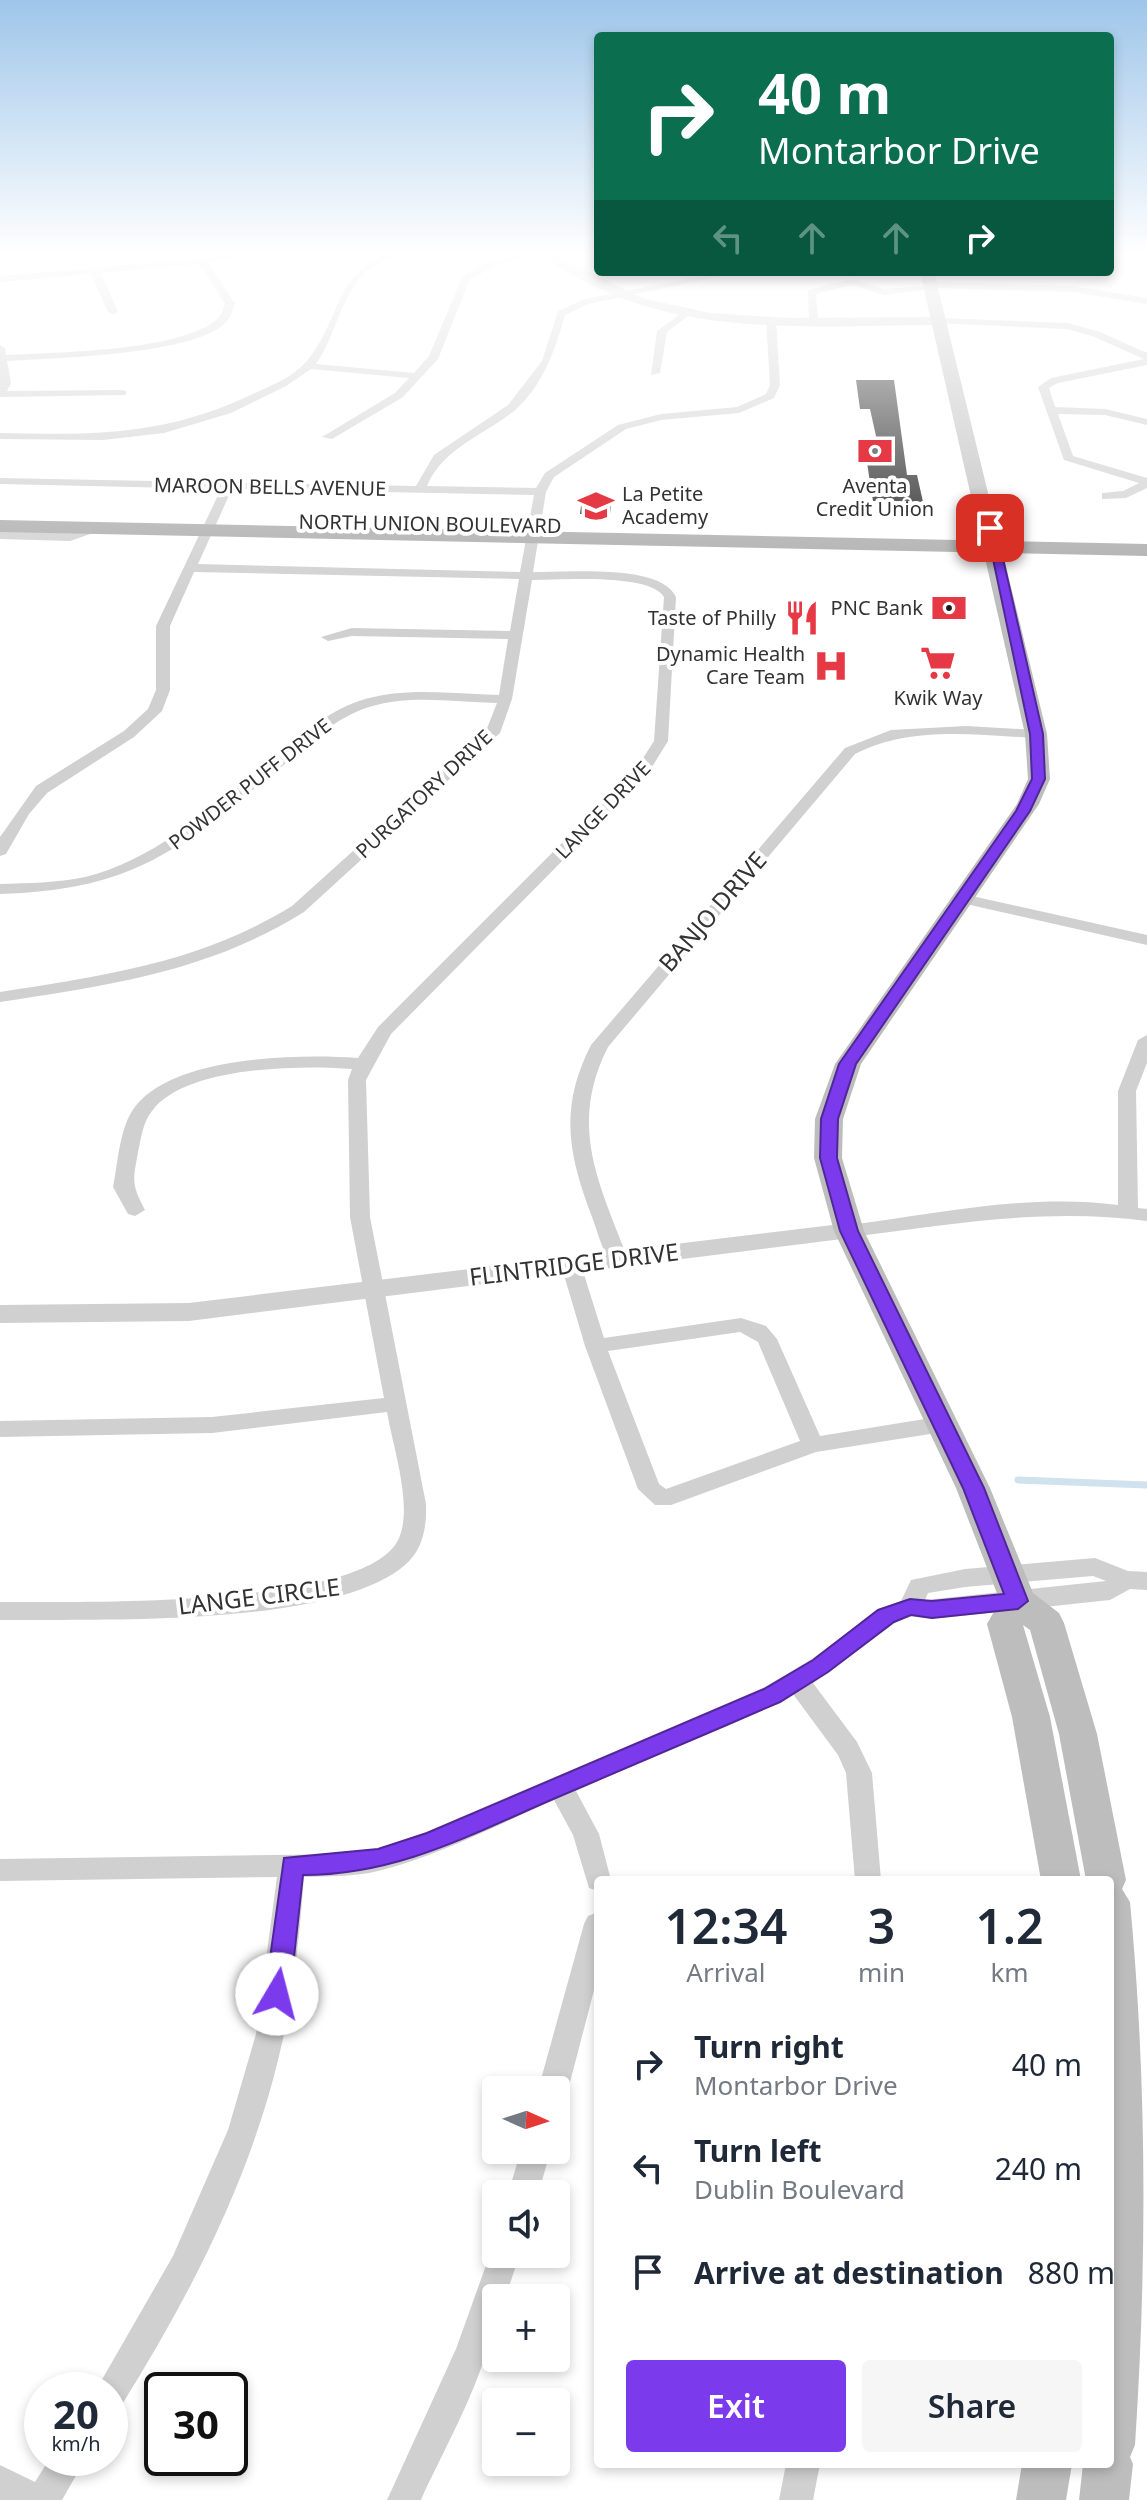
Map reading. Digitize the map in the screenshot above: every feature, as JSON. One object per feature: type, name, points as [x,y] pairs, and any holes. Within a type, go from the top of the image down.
[{"type":"main road","points":[[951,370],[993,541],[1036,734],[1040,768],[1035,791],[861,1043],[840,1082],[829,1119],[828,1158],[849,1231],[943,1424],[1012,1587],[1046,1623],[1078,1734],[1105,1876]]},
{"type":"main road","name":"NORTH UNION BOULEVARD","points":[[0,516],[210,526],[993,541],[1147,540]]},
{"type":"main road","name":"NORTH UNION BOULEVARD","points":[[0,526],[210,526]]},
{"type":"main road","name":"NORTH UNION BOULEVARD","points":[[993,541],[1147,550]]},
{"type":"main road","points":[[1012,1587],[1005,1624],[1031,1717],[1060,1876]]},
{"type":"main road","points":[[1114,1938],[1126,2046],[1129,2159],[1125,2280],[1114,2401]]},
{"type":"main road","points":[[1041,2500],[1046,2468]]},
{"type":"main road","points":[[1104,2500],[1108,2468]]},
{"type":"street","points":[[4,370],[6,383],[0,394],[122,393]]},
{"type":"street","points":[[0,436],[104,437],[185,428],[224,414],[302,370]]},
{"type":"street","points":[[348,370],[417,376]]},
{"type":"street","points":[[328,437],[399,395],[423,370]]},
{"type":"street","points":[[420,490],[428,470],[445,451],[512,407],[540,370]]},
{"type":"street","points":[[540,492],[549,475],[622,427],[661,417],[739,410],[770,396],[775,385],[774,370]]},
{"type":"street","points":[[1103,370],[1055,380],[1043,387],[1068,458],[1147,483]]},
{"type":"street","points":[[1035,372],[1055,380]]},
{"type":"street","points":[[1051,410],[1105,412],[1147,422]]},
{"type":"street","points":[[185,428],[202,436]]},
{"type":"street","name":"MAROON BELLS AVENUE","points":[[0,481],[540,492]]},
{"type":"street","points":[[1106,496],[1126,494],[1147,483]]},
{"type":"street","points":[[0,851],[20,814],[34,797],[152,714],[162,698],[161,634],[228,486]]},
{"type":"street","name":"PURGATORY DRIVE","points":[[0,997],[152,972],[221,951],[262,932],[298,909],[470,757],[493,733],[505,699],[540,492]]},
{"type":"street","name":"NORTH UNION BOULEVARD","points":[[0,535],[70,537],[95,528]]},
{"type":"street","name":"LANGE DRIVE","points":[[191,568],[644,580],[669,592],[661,741],[642,772],[384,1031],[363,1064],[356,1112],[363,1241],[373,1291]]},
{"type":"street","points":[[159,590],[181,590]]},
{"type":"street","points":[[328,637],[352,632],[516,635]]},
{"type":"street","name":"POWDER PUFF DRIVE","points":[[0,889],[89,882],[150,860],[321,727],[359,706],[402,698],[505,699]]},
{"type":"street","name":"BANJO DRIVE","points":[[618,1259],[576,1130],[581,1084],[600,1045],[850,751],[870,740],[893,733],[1036,734]]},
{"type":"street","points":[[963,899],[1147,940]]},
{"type":"street","points":[[1137,1213],[1127,1091],[1147,1040]]},
{"type":"street","points":[[135,1210],[123,1187],[138,1118],[159,1093],[190,1079],[289,1061],[363,1064]]},
{"type":"street","name":"FLINTRIDGE DRIVE","points":[[0,1314],[189,1312],[1043,1207],[1090,1206],[1137,1213]]},
{"type":"street","points":[[571,1265],[596,1346],[649,1489],[663,1499],[813,1445],[943,1424]]},
{"type":"street","name":"LANGE CIRCLE","points":[[0,1611],[222,1605],[330,1591],[378,1573],[396,1560],[410,1543],[416,1526],[373,1291]]},
{"type":"street","points":[[596,1346],[741,1325],[759,1331],[767,1339],[813,1445]]},
{"type":"street","points":[[0,1429],[212,1425],[395,1404]]},
{"type":"street","points":[[0,1870],[347,1865],[378,1860],[435,1840],[798,1682],[886,1616],[910,1607],[932,1610],[1012,1587],[1110,1591],[1137,1581]]},
{"type":"street","points":[[798,1682],[848,1749],[859,1773],[868,1876]]},
{"type":"street","points":[[559,1785],[586,1834],[597,1876]]},
{"type":"street","points":[[124,2372],[171,2294],[208,2220],[233,2156],[269,2038],[292,1865]]},
{"type":"street","points":[[557,2076],[594,1939]]},
{"type":"street","points":[[404,2500],[470,2354],[500,2268]]},
{"type":"street","points":[[796,2500],[802,2468]]},
{"type":"street","points":[[43,2500],[58,2476]]},
{"type":"street","points":[[0,2482],[34,2500]]},
{"type":"building","points":[[856,380],[894,380],[907,475],[917,475],[923,502],[873,501],[864,444],[878,445],[870,409],[860,409]]},
{"type":"building","name":"La Petite Academy","points":[[582,498],[612,499],[610,514],[580,514]]},
{"type":"building","name":"PNC Bank","points":[[947,594],[963,601],[967,615],[957,620],[934,617],[931,601]]},
{"type":"waterway","points":[[1018,1480],[1147,1485]]},
{"type":"place","name":"Aventa Credit Union","points":[[875,451]]},
{"type":"place","name":"La Petite Academy","points":[[596,506]]},
{"type":"place","name":"PNC Bank","points":[[949,608]]},
{"type":"place","name":"Taste of Philly","points":[[802,618]]},
{"type":"place","name":"Kwik Way","points":[[938,663]]},
{"type":"place","name":"Dynamic Health Care Team","points":[[831,666]]},
{"type":"route","points":[[277,1994],[292,1865],[347,1865],[378,1860],[435,1840],[772,1695],[798,1682],[886,1616],[910,1607],[932,1610],[1018,1601],[973,1488],[841,1213],[828,1158],[829,1119],[848,1064],[1023,811],[1039,779],[1036,734],[990,528]]}]
